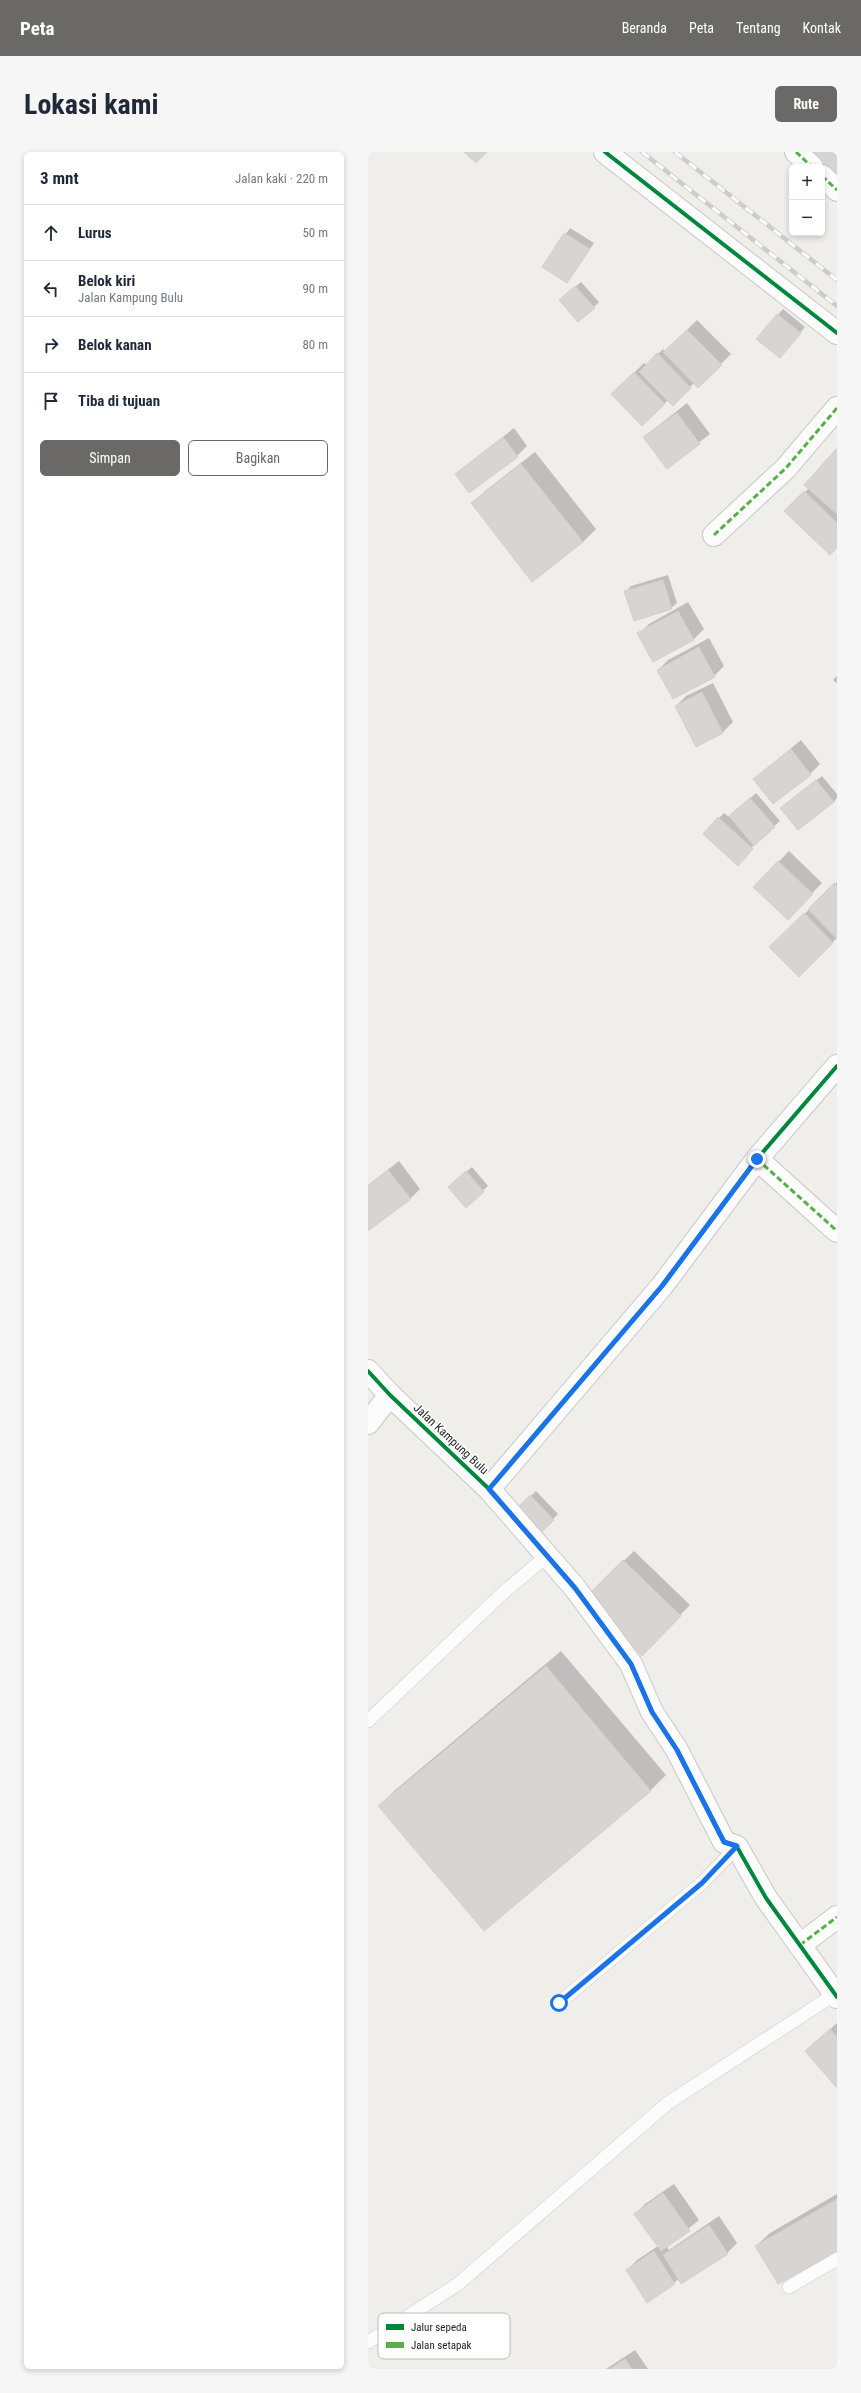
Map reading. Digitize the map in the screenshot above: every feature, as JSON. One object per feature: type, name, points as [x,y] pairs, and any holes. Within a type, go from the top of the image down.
[{"type":"street","points":[[605,152],[837,333]]},
{"type":"street","points":[[796,152],[809,164]]},
{"type":"street","points":[[825,179],[837,190]]},
{"type":"street","points":[[714,535],[786,468],[837,408]]},
{"type":"street","points":[[489,1489],[662,1286],[757,1159],[837,1066]]},
{"type":"street","points":[[757,1159],[837,1231]]},
{"type":"street","name":"Jalan Kampung Bulu","points":[[368,1371],[390,1395],[489,1489],[548,1555],[631,1664],[652,1712],[677,1750],[724,1842],[737,1846],[766,1898],[836,1995]]},
{"type":"street","points":[[368,1423],[390,1395]]},
{"type":"street","points":[[800,1945],[837,1917]]},
{"type":"lane","points":[[368,1721],[504,1592],[548,1555]]},
{"type":"lane","points":[[559,2003],[702,1883],[737,1846]]},
{"type":"lane","points":[[413,2313],[458,2284],[668,2103],[836,1995]]},
{"type":"lane","points":[[789,2287],[837,2259]]},
{"type":"lane","points":[[368,2342],[378,2336]]},
{"type":"building","points":[[464,152],[487,152],[476,163]]},
{"type":"building","points":[[810,152],[837,152],[837,177],[825,166],[825,164],[823,164]]},
{"type":"building","points":[[564,233],[590,249],[567,283],[542,267]]},
{"type":"building","points":[[575,286],[595,308],[578,322],[559,300]]},
{"type":"building","points":[[777,314],[801,333],[780,358],[756,339]]},
{"type":"building","points":[[687,330],[722,365],[698,388],[663,352]]},
{"type":"building","points":[[657,353],[691,388],[673,406],[639,372]]},
{"type":"building","points":[[634,372],[665,404],[642,426],[611,394]]},
{"type":"building","points":[[677,413],[700,444],[667,469],[643,437]]},
{"type":"building","points":[[503,437],[518,457],[469,493],[455,474]]},
{"type":"building","points":[[837,448],[837,514],[804,485]]},
{"type":"building","points":[[521,464],[583,542],[532,582],[471,503]]},
{"type":"building","points":[[804,491],[837,523],[837,548],[830,555],[784,511]]},
{"type":"building","points":[[663,580],[672,609],[634,621],[624,591]]},
{"type":"building","points":[[678,611],[694,640],[653,662],[637,633]]},
{"type":"building","points":[[699,647],[715,677],[673,699],[657,670]]},
{"type":"building","points":[[702,692],[723,733],[696,747],[675,706]]},
{"type":"building","points":[[791,749],[811,775],[773,804],[753,779]]},
{"type":"building","points":[[816,780],[834,802],[798,830],[780,808]]},
{"type":"building","points":[[750,798],[775,827],[754,846],[729,816]]},
{"type":"building","points":[[718,817],[753,849],[738,866],[703,834]]},
{"type":"building","points":[[778,861],[813,894],[788,920],[753,887]]},
{"type":"building","points":[[834,883],[837,886],[837,939],[808,909]]},
{"type":"building","points":[[804,913],[833,943],[799,977],[769,947]]},
{"type":"building","points":[[388,1170],[411,1199],[368,1231],[368,1186]]},
{"type":"building","points":[[466,1171],[484,1192],[466,1208],[448,1187]]},
{"type":"building","points":[[530,1495],[554,1520],[537,1537],[513,1512]]},
{"type":"building","points":[[623,1560],[681,1616],[642,1656],[584,1599]]},
{"type":"building","points":[[546,1666],[651,1791],[484,1931],[378,1806]]},
{"type":"building","points":[[830,2029],[837,2037],[837,2088],[805,2051]]},
{"type":"building","points":[[663,2193],[690,2231],[661,2251],[634,2214]]},
{"type":"building","points":[[837,2199],[837,2251],[778,2284],[755,2246]]},
{"type":"building","points":[[709,2225],[728,2254],[681,2284],[663,2255]]},
{"type":"building","points":[[654,2251],[675,2284],[647,2303],[626,2270]]},
{"type":"building","points":[[625,2359],[632,2369],[610,2369]]},
{"type":"railway","points":[[642,152],[837,306]]},
{"type":"railway","points":[[675,152],[837,280]]},
{"type":"marked path","points":[[796,152],[809,164]]},
{"type":"marked path","points":[[825,179],[837,190]]},
{"type":"marked path","points":[[714,535],[786,468],[837,408]]},
{"type":"marked path","points":[[757,1159],[837,1231]]},
{"type":"marked path","points":[[800,1945],[837,1917]]},
{"type":"cycle path","points":[[605,152],[837,333]]},
{"type":"cycle path","points":[[489,1489],[662,1286],[757,1159],[837,1066]]},
{"type":"cycle path","points":[[368,1371],[390,1395],[489,1489],[575,1588],[631,1664],[652,1712],[677,1750],[724,1842],[737,1847],[766,1898],[837,1997]]},
{"type":"route","points":[[559,2003],[702,1883],[737,1846],[724,1842],[677,1750],[652,1712],[631,1664],[575,1588],[548,1555],[489,1489],[662,1286],[757,1159]]}]
